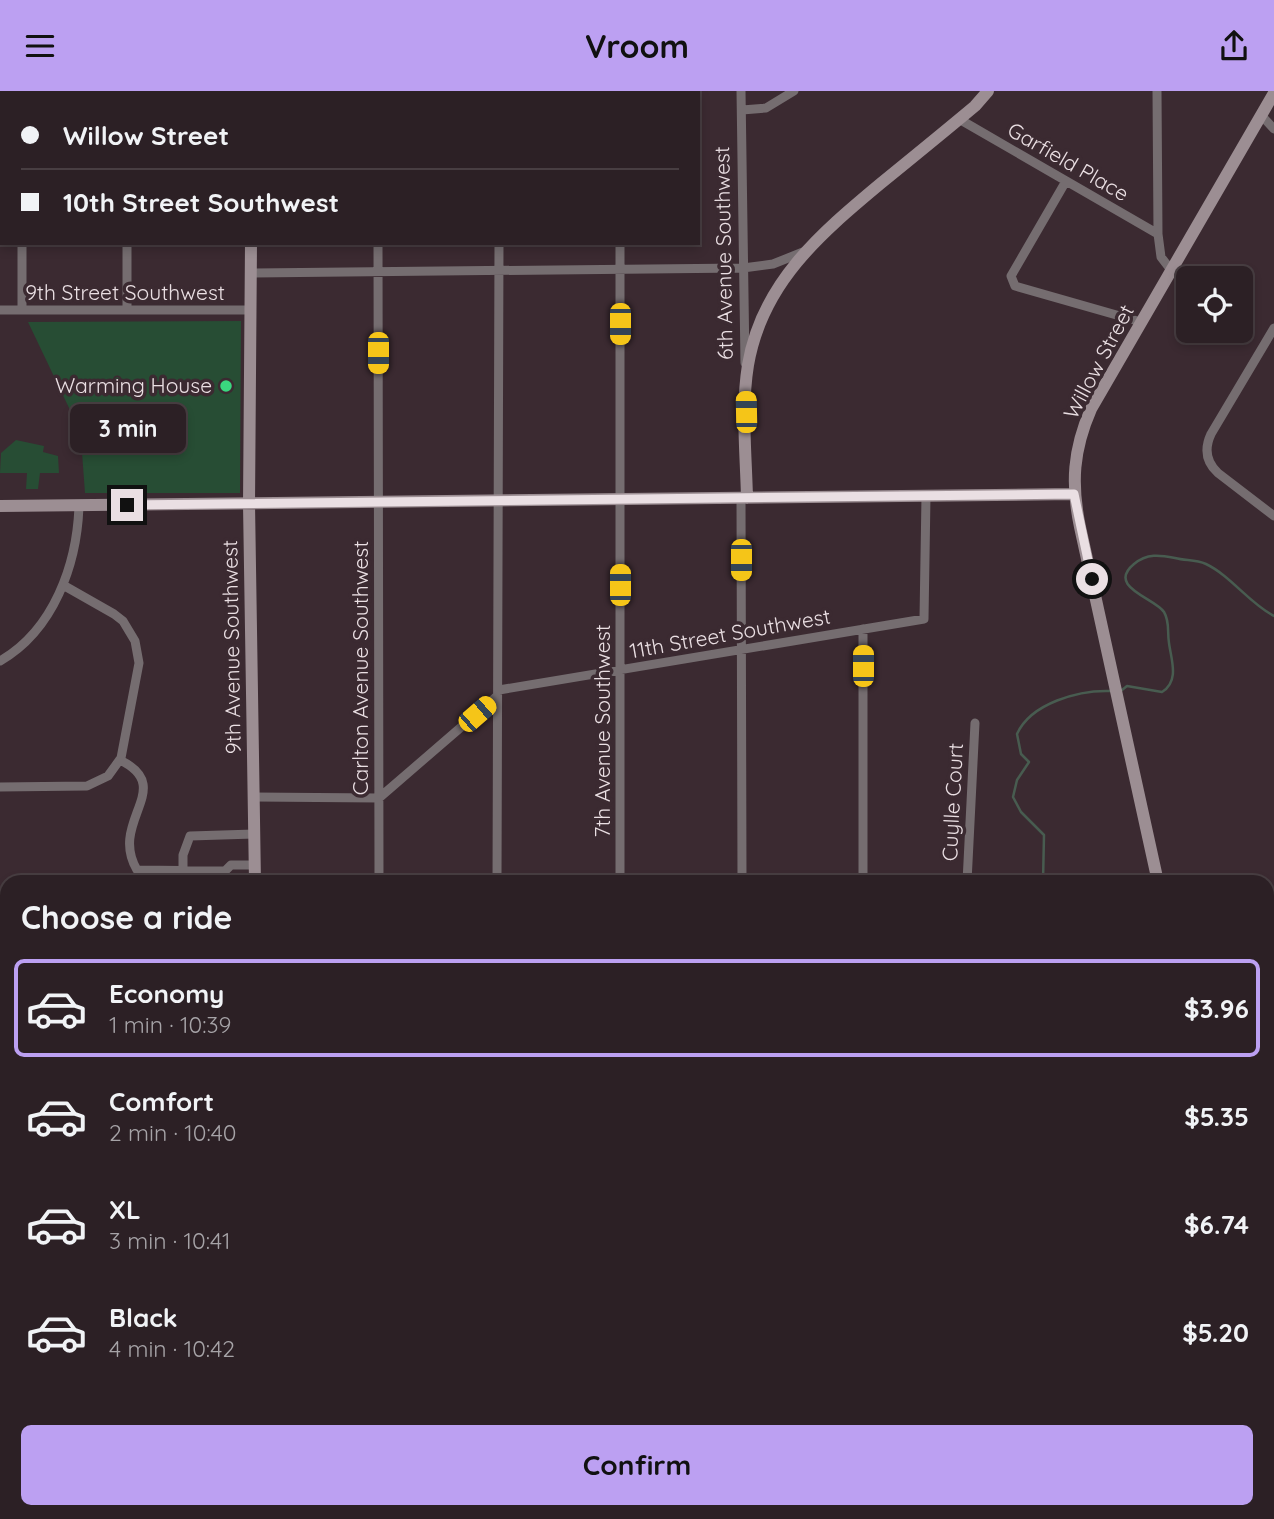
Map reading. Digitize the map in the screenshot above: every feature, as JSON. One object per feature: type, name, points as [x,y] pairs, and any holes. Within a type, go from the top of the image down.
[{"type":"street","name":"6th Avenue Southwest","points":[[741,91],[745,389],[742,875]]},
{"type":"street","points":[[742,110],[766,108],[794,91]]},
{"type":"street","points":[[745,389],[748,364],[763,315],[787,272],[803,252],[829,226],[959,119],[988,91]]},
{"type":"street","points":[[1157,91],[1158,234],[1161,257],[1171,270]]},
{"type":"street","name":"Willow Street","points":[[1156,875],[1074,494],[1074,464],[1083,428],[1141,322],[1274,93]]},
{"type":"street","points":[[1261,115],[1274,129]]},
{"type":"street","name":"Garfield Place","points":[[959,119],[1158,234]]},
{"type":"street","points":[[1066,181],[1011,276],[1012,281],[1015,286],[1141,322]]},
{"type":"street","points":[[22,245],[22,310]]},
{"type":"street","points":[[127,245],[127,310]]},
{"type":"street","name":"9th Avenue Southwest","points":[[251,245],[250,504],[255,875]]},
{"type":"street","name":"Carlton Avenue Southwest","points":[[378,245],[379,875]]},
{"type":"street","points":[[497,875],[499,245]]},
{"type":"street","name":"7th Avenue Southwest","points":[[620,245],[620,875]]},
{"type":"street","name":"9th Street Southwest","points":[[251,273],[743,268],[773,264],[803,252]]},
{"type":"street","name":"9th Street Southwest","points":[[0,310],[250,310]]},
{"type":"street","points":[[1274,328],[1211,434],[1206,451],[1212,467],[1274,516]]},
{"type":"street","points":[[0,506],[1074,494]]},
{"type":"street","name":"11th Street Southwest","points":[[498,694],[620,670],[924,619],[926,496]]},
{"type":"street","points":[[0,661],[32,636],[63,585],[76,543],[79,506]]},
{"type":"street","points":[[0,787],[87,786],[108,776],[120,760],[139,663],[135,641],[123,621],[114,614],[63,585]]},
{"type":"street","points":[[863,629],[863,875]]},
{"type":"street","points":[[254,797],[379,798],[498,694]]},
{"type":"street","name":"Cuylle Court","points":[[967,875],[975,723]]},
{"type":"street","points":[[120,760],[138,771],[143,781],[143,795],[128,835],[129,855],[137,870],[225,871],[231,865],[255,865]]},
{"type":"street","points":[[183,871],[183,855],[190,836],[254,834]]},
{"type":"green space","points":[[241,321],[240,493],[85,493],[81,439],[77,438],[70,410],[28,322]]},
{"type":"green space","points":[[16,440],[44,446],[43,452],[58,456],[59,473],[40,473],[38,489],[26,489],[27,473],[0,473],[1,453]]},
{"type":"waterway","points":[[1122,690],[1127,686],[1162,692],[1168,687],[1173,676],[1166,616],[1159,607],[1129,586],[1126,579],[1127,572],[1144,558],[1164,556],[1206,564],[1224,575],[1256,604],[1274,616]]},
{"type":"waterway","points":[[1043,875],[1044,835],[1021,812],[1013,797],[1017,780],[1029,762],[1021,754],[1017,734],[1024,723],[1044,707],[1071,696],[1110,691]]},
{"type":"place","name":"Warming House","points":[[226,386]]},
{"type":"route","points":[[127,505],[1074,494],[1092,579]]}]
